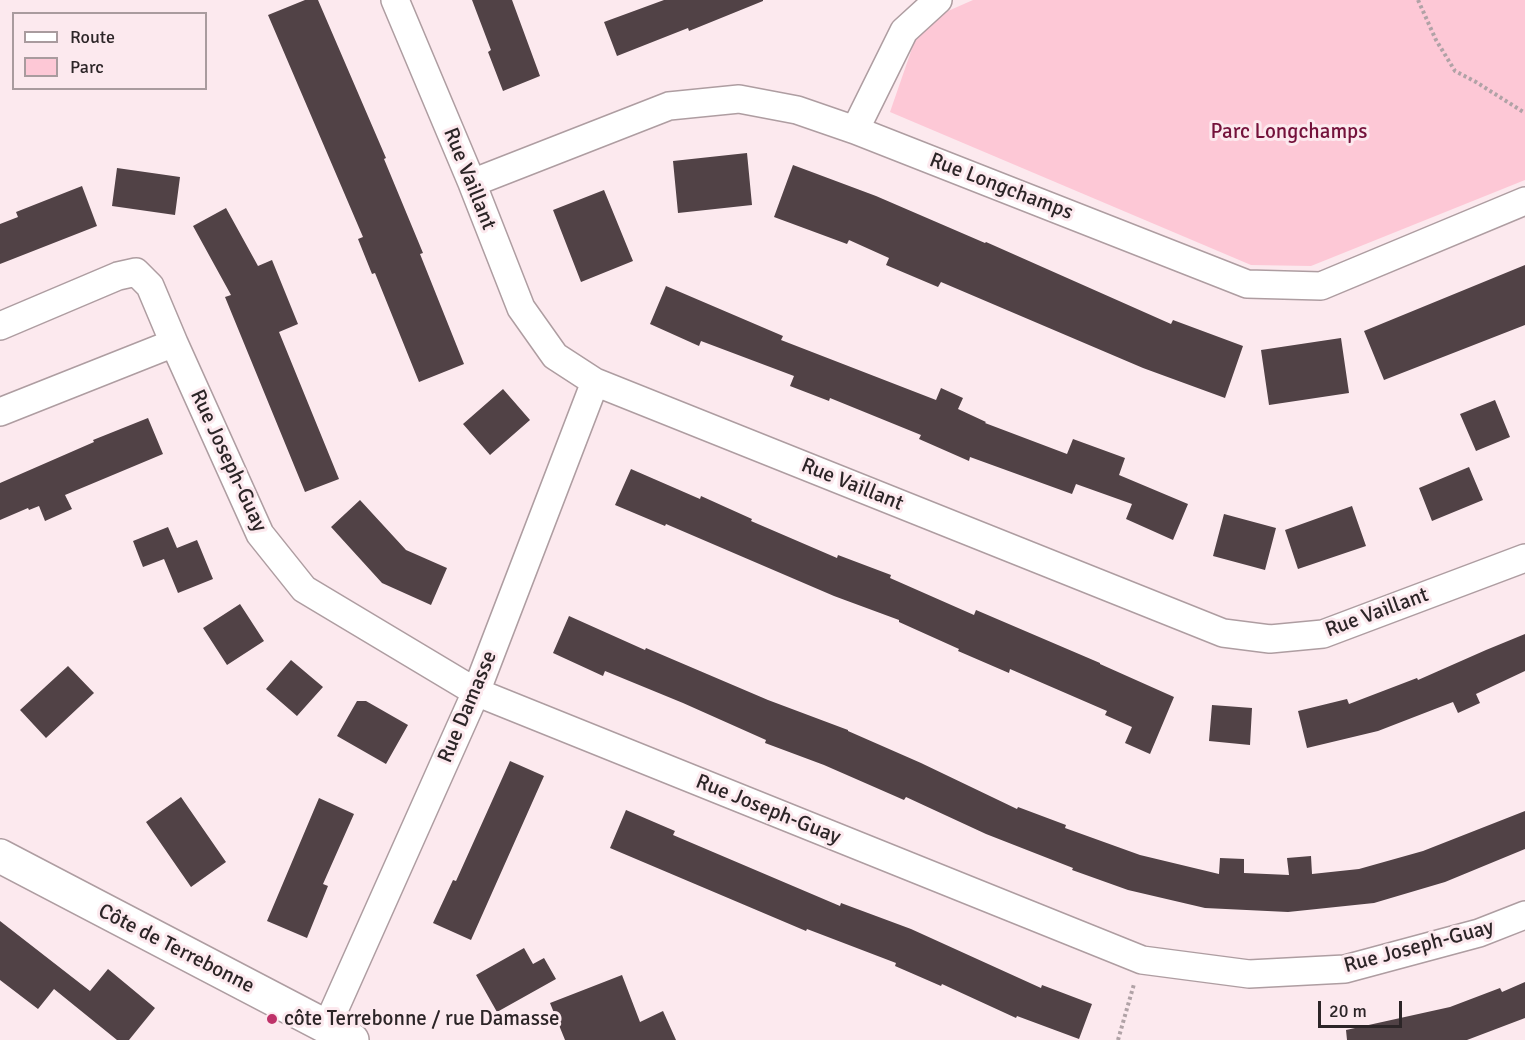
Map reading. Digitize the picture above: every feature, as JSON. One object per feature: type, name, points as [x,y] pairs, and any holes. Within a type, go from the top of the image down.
[{"type":"main road","name":"Côte de Terrebonne","points":[[0,856],[340,1033]]},
{"type":"street","name":"Rue Vaillant","points":[[395,0],[472,183],[521,308],[555,356],[595,382],[1223,633],[1270,639],[1323,634],[1525,558]]},
{"type":"street","points":[[855,130],[904,31],[938,0]]},
{"type":"street","name":"Rue Longchamps","points":[[472,183],[669,106],[739,99],[797,110],[855,130],[1247,284],[1321,286],[1525,201]]},
{"type":"street","name":"Rue Joseph-Guay","points":[[0,326],[118,276],[136,272],[150,285],[174,344],[260,534],[304,589],[477,692],[1142,960],[1249,974],[1345,969],[1479,933],[1525,915]]},
{"type":"street","points":[[0,412],[174,344]]},
{"type":"street","name":"Rue Damasse","points":[[340,1033],[477,692],[595,382]]},
{"type":"path","points":[[1418,0],[1436,40],[1455,71],[1525,113]]},
{"type":"path","points":[[1118,1040],[1135,982]]},
{"type":"green space","name":"Parc Longchamps","points":[[973,0],[1525,0],[1525,180],[1311,266],[1251,265],[890,112],[917,34],[948,11]]},
{"type":"building","points":[[305,0],[318,0],[386,158],[384,159],[423,253],[420,254],[464,364],[419,382],[375,273],[372,274],[358,239],[363,237],[268,15]]},
{"type":"building","points":[[472,0],[512,0],[540,76],[503,91],[488,52],[491,50]]},
{"type":"building","points":[[664,0],[763,1],[689,31],[688,28],[617,56],[604,22]]},
{"type":"building","points":[[747,153],[752,205],[678,213],[673,161]]},
{"type":"building","points":[[793,165],[876,196],[986,242],[1171,324],[1173,320],[1243,346],[1225,398],[1143,368],[941,282],[938,287],[886,265],[889,258],[849,240],[847,244],[774,217]]},
{"type":"building","points":[[117,168],[180,177],[175,215],[112,206]]},
{"type":"building","points":[[82,186],[97,226],[0,264],[0,224],[18,217],[16,212]]},
{"type":"building","points":[[604,190],[633,261],[581,282],[553,210]]},
{"type":"building","points":[[226,208],[258,266],[272,260],[298,324],[279,332],[339,479],[305,492],[225,297],[231,295],[193,226]]},
{"type":"building","points":[[1525,265],[1525,325],[1384,380],[1364,331]]},
{"type":"building","points":[[666,286],[783,336],[781,340],[936,400],[941,388],[963,398],[958,409],[985,423],[1067,454],[1073,439],[1125,458],[1119,475],[1188,504],[1173,540],[1126,519],[1132,504],[1076,484],[1072,494],[970,457],[969,461],[919,439],[921,435],[830,398],[829,401],[790,386],[794,376],[701,341],[699,346],[650,324]]},
{"type":"building","points":[[1341,338],[1349,393],[1269,405],[1261,350]]},
{"type":"building","points":[[503,389],[530,420],[490,455],[463,424]]},
{"type":"building","points":[[1495,400],[1510,437],[1476,451],[1460,414]]},
{"type":"building","points":[[148,418],[163,454],[65,495],[72,509],[45,521],[39,506],[29,510],[28,508],[0,520],[0,483],[94,442],[93,440]]},
{"type":"building","points":[[1469,467],[1483,500],[1432,521],[1419,488]]},
{"type":"building","points":[[631,469],[700,499],[701,496],[752,519],[751,521],[837,558],[838,555],[891,575],[890,578],[974,615],[976,610],[1174,697],[1150,754],[1125,743],[1132,727],[1105,715],[1107,711],[1010,669],[1009,673],[958,651],[959,649],[899,622],[899,620],[834,596],[666,524],[665,526],[615,505]]},
{"type":"building","points":[[360,500],[406,550],[447,568],[431,605],[382,583],[331,527]]},
{"type":"building","points":[[1352,506],[1366,546],[1298,569],[1285,530]]},
{"type":"building","points":[[1224,514],[1276,528],[1265,570],[1213,556]]},
{"type":"building","points":[[168,527],[177,548],[197,540],[213,579],[178,593],[164,559],[143,567],[133,541]]},
{"type":"building","points":[[240,604],[264,641],[227,665],[203,628]]},
{"type":"building","points":[[569,616],[645,650],[646,648],[768,700],[848,730],[1017,809],[1018,807],[1066,825],[1065,828],[1140,855],[1219,874],[1220,858],[1244,859],[1244,873],[1289,875],[1287,858],[1311,856],[1312,874],[1359,869],[1423,851],[1525,811],[1525,849],[1445,882],[1374,903],[1288,912],[1205,908],[1128,890],[1072,870],[1073,868],[986,834],[906,797],[904,800],[824,765],[765,743],[766,740],[683,703],[605,671],[603,676],[553,653]]},
{"type":"building","points":[[1525,634],[1525,671],[1476,694],[1480,703],[1458,713],[1453,702],[1378,731],[1307,748],[1298,711],[1347,699],[1349,704],[1417,678],[1418,680]]},
{"type":"building","points":[[291,660],[323,687],[297,716],[266,689]]},
{"type":"building","points":[[68,666],[94,693],[46,738],[20,710]]},
{"type":"building","points":[[357,701],[366,701],[408,725],[386,764],[337,736]]},
{"type":"building","points":[[1212,705],[1252,708],[1250,745],[1209,741]]},
{"type":"building","points":[[510,761],[544,776],[471,940],[433,923],[453,880],[456,881]]},
{"type":"building","points":[[181,797],[226,862],[191,887],[146,822]]},
{"type":"building","points":[[319,798],[354,814],[323,884],[328,886],[307,938],[267,921]]},
{"type":"building","points":[[626,810],[675,831],[673,835],[840,906],[841,903],[911,929],[1041,988],[1042,985],[1092,1004],[1079,1039],[1017,1016],[1016,1018],[942,984],[941,986],[895,966],[896,963],[807,929],[806,931],[610,848]]},
{"type":"building","points":[[0,921],[90,991],[108,969],[155,1008],[129,1040],[117,1040],[54,989],[38,1009],[0,980]]},
{"type":"building","points":[[524,948],[533,964],[544,958],[556,979],[497,1012],[476,975]]},
{"type":"building","points":[[622,975],[640,1022],[663,1011],[676,1040],[565,1040],[550,1003]]},
{"type":"building","points":[[1525,982],[1525,1018],[1467,1040],[1347,1040],[1346,1030],[1450,1007],[1500,988],[1502,992]]},
{"type":"place","name":"côte Terrebonne / rue Damasse","points":[[272,1019]]}]
